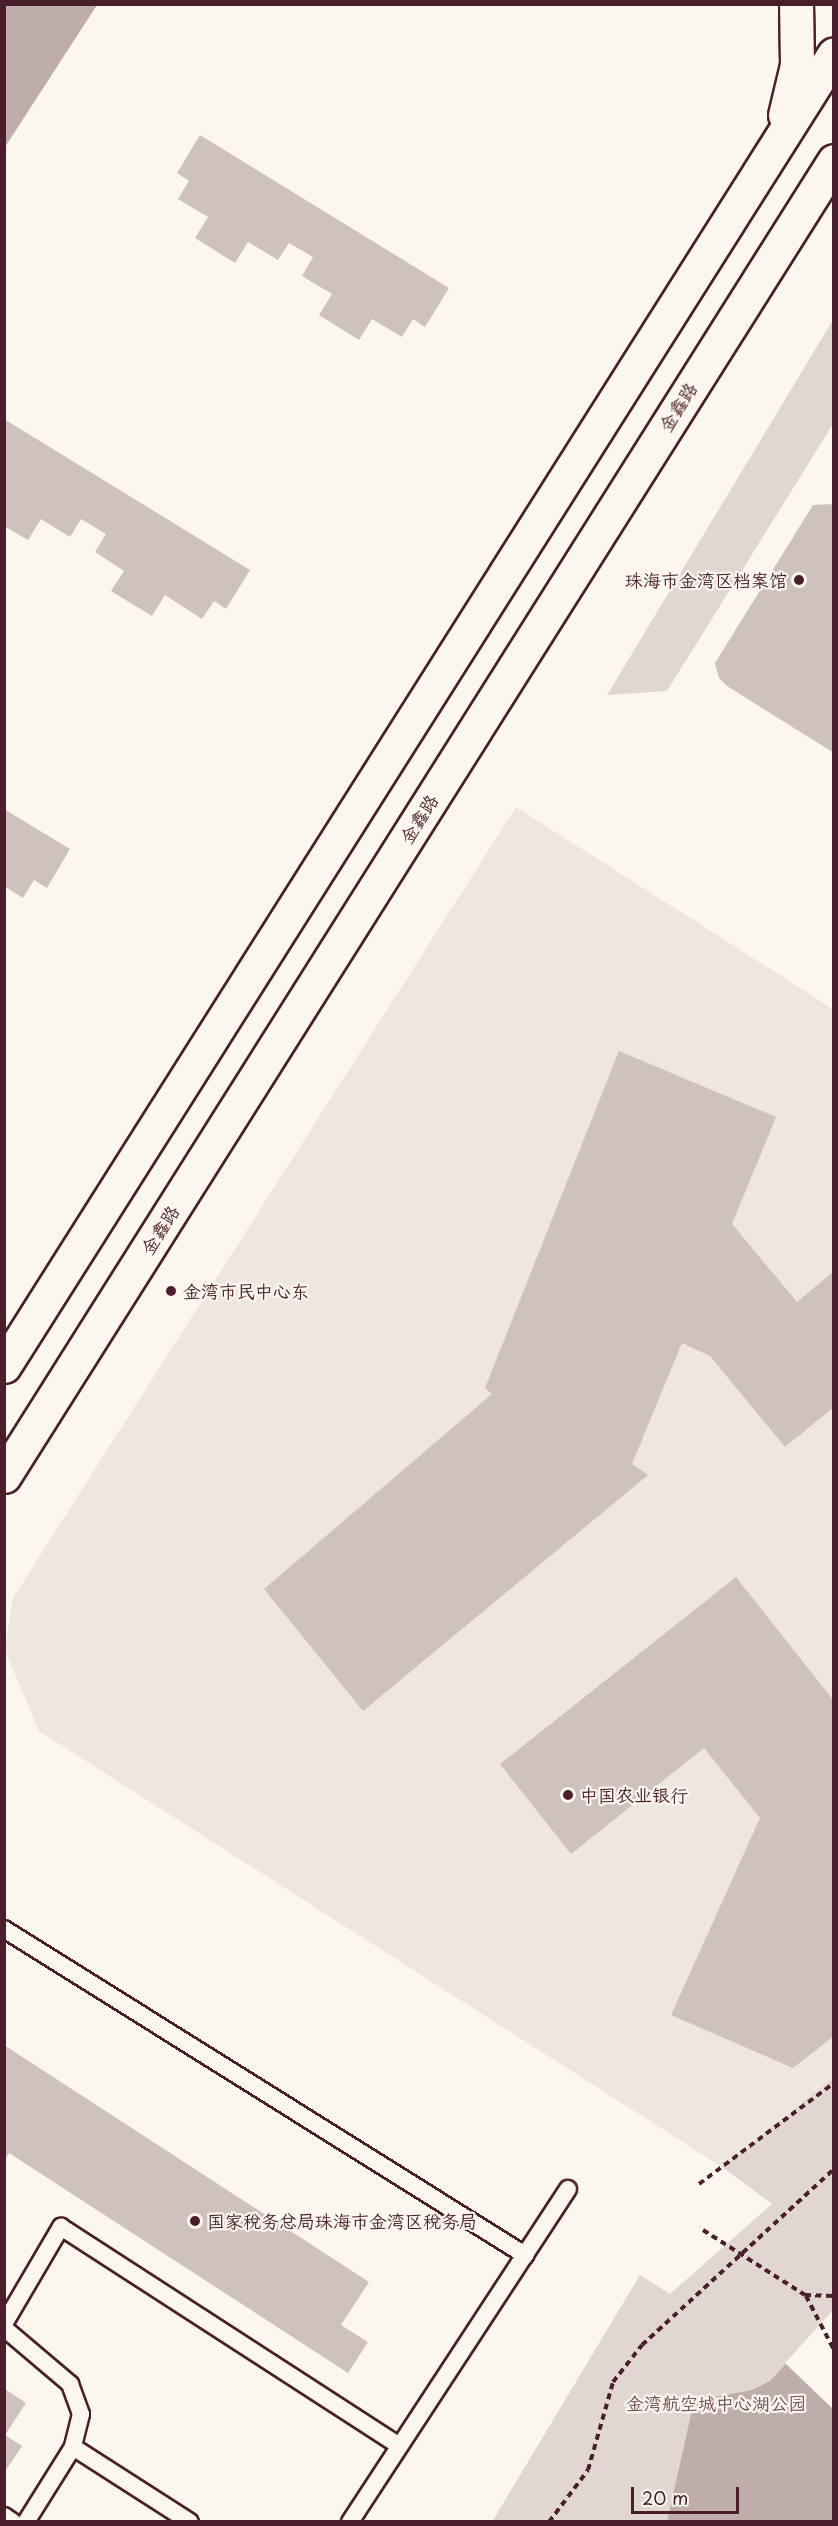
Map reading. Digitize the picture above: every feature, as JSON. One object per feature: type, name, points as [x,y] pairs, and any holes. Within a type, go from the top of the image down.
[{"type":"street","points":[[780,141],[796,65],[796,4]]},
{"type":"street","points":[[4,1366],[834,54]]},
{"type":"street","name":"金鑫路","points":[[4,1476],[830,169]]},
{"type":"lane","points":[[4,1929],[525,2254]]},
{"type":"lane","points":[[350,2522],[568,2189]]},
{"type":"lane","points":[[26,2522],[73,2447],[80,2430],[77,2397],[53,2368],[4,2326],[61,2227],[399,2446]]},
{"type":"lane","points":[[73,2447],[190,2522]]},
{"type":"lane","points":[[4,2516],[13,2522]]},
{"type":"path","points":[[699,2184],[834,2083]]},
{"type":"path","points":[[549,2522],[588,2470],[613,2382],[642,2345],[834,2169]]},
{"type":"path","points":[[703,2230],[805,2295],[834,2350]]},
{"type":"path","points":[[805,2295],[834,2296]]},
{"type":"shaded area","points":[[4,5],[97,5],[5,147]]},
{"type":"shaded area","points":[[516,807],[833,1009],[833,2078],[722,2167],[39,1731],[5,1650],[13,1598]]},
{"type":"shaded area","points":[[833,2312],[833,2521],[667,2522],[694,2401],[752,2390],[770,2381]]},
{"type":"green space","points":[[833,320],[833,424],[667,691],[607,695]]},
{"type":"green space","name":"金湾航空城中心湖公园","points":[[833,2078],[833,2521],[492,2522],[640,2275],[670,2294],[772,2204],[722,2167]]},
{"type":"pier","points":[[834,2309],[834,2409],[833,2409],[785,2363]]},
{"type":"building","points":[[200,135],[449,288],[425,327],[413,319],[402,337],[372,319],[359,340],[319,315],[332,294],[302,276],[313,257],[289,243],[278,260],[248,242],[235,263],[195,238],[208,217],[178,199],[189,181],[177,173]]},
{"type":"building","points":[[4,419],[250,570],[226,609],[214,601],[202,619],[165,595],[152,616],[111,591],[124,571],[95,552],[106,534],[81,519],[70,537],[41,519],[28,540],[4,526]]},
{"type":"building","name":"珠海市金湾区档案馆","points":[[834,504],[834,753],[727,686],[719,678],[715,663],[813,505]]},
{"type":"building","points":[[4,809],[70,849],[47,888],[34,880],[23,898],[4,886]]},
{"type":"building","points":[[619,1051],[776,1117],[732,1224],[797,1302],[834,1271],[834,1407],[785,1447],[710,1356],[682,1343],[632,1464],[648,1475],[363,1711],[264,1589],[492,1394],[485,1388]]},
{"type":"building","points":[[736,1577],[834,1701],[834,2036],[793,2068],[671,2015],[760,1818],[704,1748],[571,1854],[500,1764]]},
{"type":"building","name":"国家税务总局珠海市金湾区税务局","points":[[4,2045],[369,2282],[341,2325],[368,2342],[348,2373],[9,2153],[4,2161]]},
{"type":"building","points":[[5,2389],[26,2403],[5,2435],[22,2446],[4,2473]]},
{"type":"place","name":"珠海市金湾区档案馆","points":[[799,580]]},
{"type":"place","name":"金湾市民中心东","points":[[171,1291]]},
{"type":"place","name":"中国农业银行","points":[[568,1795]]},
{"type":"place","name":"国家税务总局珠海市金湾区税务局","points":[[195,2221]]}]
